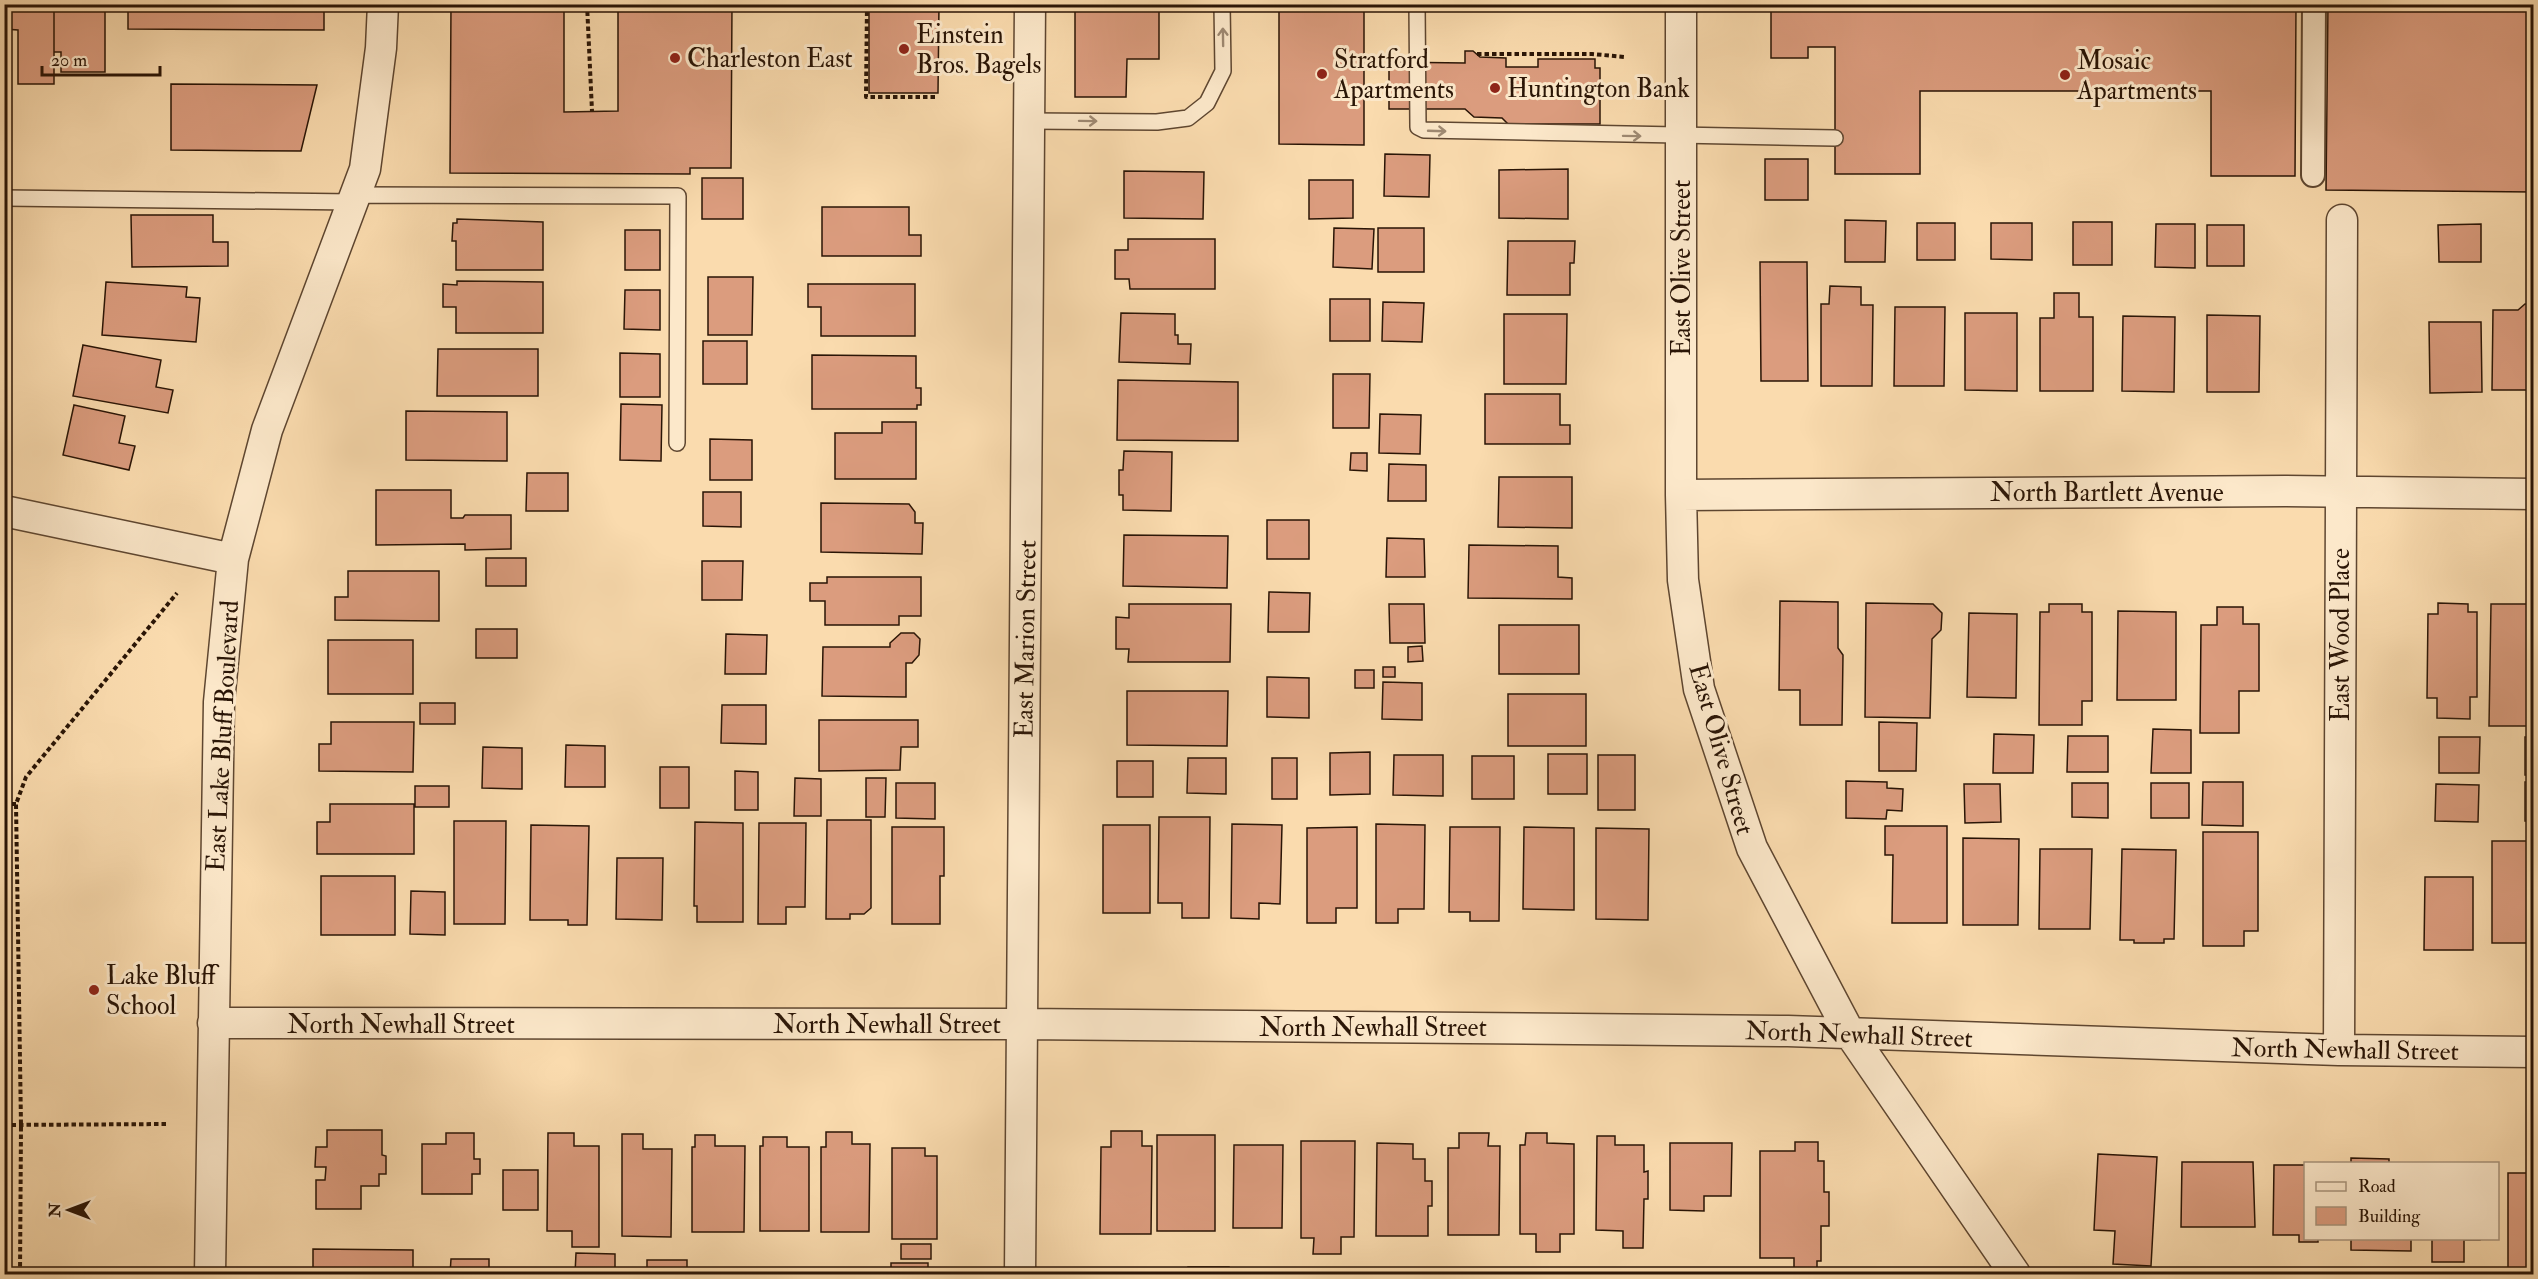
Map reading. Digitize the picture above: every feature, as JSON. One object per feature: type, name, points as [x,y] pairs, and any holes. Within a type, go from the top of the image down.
[{"type":"street","name":"East Lake Bluff Boulevard","points":[[210,1275],[219,702],[233,560],[267,430],[365,169],[381,48],[383,4]]},
{"type":"street","name":"East Marion Street","points":[[1020,1275],[1030,4]]},
{"type":"street","name":"East Olive Street","points":[[1681,4],[1683,580],[1699,689],[1752,848],[1849,1032],[2015,1275]]},
{"type":"street","points":[[2313,175],[2314,4]]},
{"type":"street","name":"East Wood Place","points":[[2339,1050],[2342,220]]},
{"type":"street","name":"North Bartlett Avenue","points":[[1681,495],[2341,492],[2534,494]]},
{"type":"street","points":[[4,511],[233,560]]},
{"type":"street","name":"North Newhall Street","points":[[213,1023],[1021,1024],[1849,1032],[2339,1050],[2534,1052]]},
{"type":"lane","points":[[1029,121],[1157,122],[1188,118],[1207,103],[1223,70],[1222,4]]},
{"type":"lane","points":[[1417,4],[1418,127],[1424,130],[1835,138]]},
{"type":"lane","points":[[4,198],[678,196],[677,443]]},
{"type":"path","points":[[586,4],[592,111]]},
{"type":"path","points":[[867,4],[866,96],[939,96]]},
{"type":"path","points":[[1477,54],[1592,54],[1625,57]]},
{"type":"path","points":[[20,1275],[21,1125],[16,804],[26,777],[177,593]]},
{"type":"path","points":[[4,804],[16,804]]},
{"type":"path","points":[[4,1125],[168,1124]]},
{"type":"building","points":[[4,4],[54,4],[54,84],[18,84],[18,30],[4,29]]},
{"type":"building","points":[[54,4],[105,4],[105,72],[61,72],[61,52],[54,52]]},
{"type":"building","points":[[128,4],[324,4],[324,30],[128,29]]},
{"type":"building","name":"Charleston East","points":[[451,4],[564,4],[564,112],[618,111],[618,4],[732,4],[731,168],[690,168],[690,174],[450,173]]},
{"type":"building","name":"Einstein Bros. Bagels","points":[[869,4],[939,4],[938,93],[869,93]]},
{"type":"building","points":[[1075,4],[1159,4],[1159,59],[1127,59],[1126,97],[1075,97]]},
{"type":"building","name":"Stratford Apartments","points":[[1279,4],[1364,4],[1364,145],[1279,144]]},
{"type":"building","name":"Mosaic Apartments","points":[[1784,4],[2296,4],[2295,176],[2211,176],[2211,91],[1920,91],[1920,174],[1835,174],[1835,47],[1808,47],[1808,58],[1771,58],[1771,8],[1784,8]]},
{"type":"building","points":[[2328,4],[2534,4],[2534,192],[2326,190]]},
{"type":"building","name":"Huntington Bank","points":[[1465,51],[1473,51],[1480,57],[1506,58],[1506,67],[1538,67],[1538,59],[1595,59],[1595,68],[1600,68],[1600,124],[1508,124],[1502,118],[1474,117],[1465,109],[1389,109],[1389,62],[1465,63]]},
{"type":"building","points":[[171,84],[317,85],[301,151],[171,150]]},
{"type":"building","points":[[1385,154],[1430,155],[1429,197],[1384,196]]},
{"type":"building","points":[[1765,159],[1808,159],[1808,200],[1765,200]]},
{"type":"building","points":[[1568,169],[1568,219],[1499,218],[1499,170]]},
{"type":"building","points":[[1124,171],[1204,172],[1203,219],[1124,218]]},
{"type":"building","points":[[702,178],[743,178],[743,219],[702,219]]},
{"type":"building","points":[[1309,180],[1353,180],[1353,218],[1309,219]]},
{"type":"building","points":[[822,207],[909,207],[909,235],[921,235],[921,256],[822,256]]},
{"type":"building","points":[[131,215],[213,215],[213,242],[228,242],[228,266],[132,267]]},
{"type":"building","points":[[457,219],[543,222],[543,270],[456,270],[456,241],[452,241],[453,223],[457,223]]},
{"type":"building","points":[[1845,220],[1886,221],[1885,262],[1845,262]]},
{"type":"building","points":[[2073,222],[2112,222],[2112,265],[2073,265]]},
{"type":"building","points":[[1917,223],[1955,223],[1955,260],[1917,260]]},
{"type":"building","points":[[1991,223],[2032,223],[2032,260],[1991,259]]},
{"type":"building","points":[[2156,224],[2195,224],[2195,268],[2155,267]]},
{"type":"building","points":[[2481,224],[2481,262],[2439,262],[2438,225]]},
{"type":"building","points":[[2528,224],[2534,224],[2534,267],[2528,267]]},
{"type":"building","points":[[2207,225],[2244,225],[2244,266],[2207,266]]},
{"type":"building","points":[[1334,228],[1374,229],[1372,269],[1333,267]]},
{"type":"building","points":[[1378,228],[1424,228],[1424,272],[1378,272]]},
{"type":"building","points":[[625,230],[660,230],[660,270],[625,270]]},
{"type":"building","points":[[1128,239],[1215,239],[1215,289],[1130,289],[1129,279],[1115,279],[1115,250],[1128,250]]},
{"type":"building","points":[[1508,241],[1575,241],[1574,263],[1570,263],[1570,295],[1507,295]]},
{"type":"building","points":[[1760,262],[1807,262],[1808,381],[1761,381]]},
{"type":"building","points":[[708,277],[753,277],[752,335],[708,335]]},
{"type":"building","points":[[457,281],[543,282],[543,333],[456,333],[456,307],[443,307],[443,284],[457,285]]},
{"type":"building","points":[[106,282],[187,287],[186,297],[200,298],[196,342],[102,335]]},
{"type":"building","points":[[808,284],[915,284],[915,336],[821,336],[821,307],[808,307]]},
{"type":"building","points":[[1830,286],[1861,287],[1861,305],[1873,305],[1872,386],[1821,386],[1821,304],[1829,304]]},
{"type":"building","points":[[625,290],[660,290],[660,330],[624,329]]},
{"type":"building","points":[[2054,293],[2079,293],[2079,317],[2093,317],[2093,391],[2040,391],[2040,318],[2054,318]]},
{"type":"building","points":[[1330,299],[1370,299],[1370,341],[1330,341]]},
{"type":"building","points":[[1383,302],[1424,303],[1422,342],[1382,341]]},
{"type":"building","points":[[2525,304],[2534,304],[2534,390],[2492,390],[2493,310],[2518,310]]},
{"type":"building","points":[[1895,307],[1945,307],[1944,386],[1894,386]]},
{"type":"building","points":[[1121,313],[1175,314],[1175,335],[1178,335],[1178,344],[1191,344],[1190,364],[1119,362]]},
{"type":"building","points":[[1965,313],[2017,313],[2017,391],[1965,390]]},
{"type":"building","points":[[1504,314],[1567,314],[1566,384],[1504,384]]},
{"type":"building","points":[[2207,315],[2260,316],[2259,392],[2207,392]]},
{"type":"building","points":[[2123,316],[2175,317],[2174,392],[2122,391]]},
{"type":"building","points":[[2429,322],[2481,322],[2482,392],[2430,393]]},
{"type":"building","points":[[703,341],[747,341],[747,384],[703,384]]},
{"type":"building","points":[[83,345],[161,360],[156,387],[173,390],[168,413],[73,396]]},
{"type":"building","points":[[438,349],[538,349],[538,396],[437,396]]},
{"type":"building","points":[[620,353],[660,354],[660,397],[620,397]]},
{"type":"building","points":[[812,355],[916,356],[916,388],[921,388],[921,405],[917,405],[917,409],[812,409]]},
{"type":"building","points":[[1333,374],[1370,374],[1369,428],[1333,428]]},
{"type":"building","points":[[1118,380],[1238,382],[1238,441],[1117,440]]},
{"type":"building","points":[[1485,394],[1560,394],[1560,425],[1570,425],[1570,444],[1485,444]]},
{"type":"building","points":[[621,404],[662,405],[661,461],[620,460]]},
{"type":"building","points":[[74,405],[125,416],[119,443],[135,446],[129,470],[63,455]]},
{"type":"building","points":[[406,411],[507,412],[507,461],[406,460]]},
{"type":"building","points":[[1380,414],[1421,415],[1420,454],[1379,453]]},
{"type":"building","points":[[882,422],[916,422],[916,479],[835,479],[835,433],[882,433]]},
{"type":"building","points":[[710,439],[752,440],[752,480],[710,480]]},
{"type":"building","points":[[1124,451],[1172,452],[1171,511],[1123,510],[1123,495],[1119,495],[1119,470],[1123,470]]},
{"type":"building","points":[[1351,453],[1367,453],[1367,471],[1350,470]]},
{"type":"building","points":[[1389,464],[1426,465],[1426,501],[1388,501]]},
{"type":"building","points":[[527,473],[568,473],[568,511],[526,511]]},
{"type":"building","points":[[1499,477],[1572,477],[1572,528],[1498,527]]},
{"type":"building","points":[[376,490],[451,490],[451,518],[463,518],[465,515],[511,515],[511,549],[465,550],[465,544],[376,545]]},
{"type":"building","points":[[703,492],[741,492],[741,527],[703,526]]},
{"type":"building","points":[[821,503],[909,504],[915,512],[915,523],[923,523],[922,554],[821,552]]},
{"type":"building","points":[[1267,520],[1309,520],[1309,559],[1267,559]]},
{"type":"building","points":[[1124,535],[1228,536],[1227,588],[1123,586]]},
{"type":"building","points":[[1387,538],[1424,539],[1425,577],[1386,577]]},
{"type":"building","points":[[1469,545],[1558,546],[1558,577],[1572,578],[1572,599],[1468,598]]},
{"type":"building","points":[[486,558],[526,558],[526,586],[486,586]]},
{"type":"building","points":[[702,561],[743,561],[742,600],[702,600]]},
{"type":"building","points":[[348,571],[439,571],[439,621],[335,620],[335,597],[348,597]]},
{"type":"building","points":[[827,577],[921,577],[921,616],[899,616],[899,625],[825,625],[825,601],[810,601],[810,583],[827,583]]},
{"type":"building","points":[[1269,592],[1310,593],[1309,632],[1268,632]]},
{"type":"building","points":[[1780,601],[1838,602],[1838,648],[1843,655],[1842,725],[1800,725],[1800,690],[1779,690]]},
{"type":"building","points":[[1866,603],[1933,604],[1942,613],[1941,630],[1932,639],[1930,718],[1865,717]]},
{"type":"building","points":[[2438,603],[2468,604],[2468,612],[2477,612],[2477,697],[2470,697],[2470,719],[2437,718],[2437,698],[2427,698],[2428,614],[2438,614]]},
{"type":"building","points":[[1129,604],[1231,604],[1230,662],[1128,662],[1129,649],[1116,649],[1116,617],[1129,618]]},
{"type":"building","points":[[1389,604],[1424,604],[1425,643],[1390,643]]},
{"type":"building","points":[[2049,604],[2082,604],[2082,612],[2092,612],[2092,701],[2082,701],[2082,725],[2039,725],[2040,612],[2049,612]]},
{"type":"building","points":[[2491,604],[2534,604],[2534,726],[2489,726]]},
{"type":"building","points":[[2217,607],[2243,607],[2243,624],[2259,624],[2259,691],[2239,691],[2239,733],[2200,733],[2201,625],[2217,625]]},
{"type":"building","points":[[2118,611],[2176,612],[2176,700],[2117,700]]},
{"type":"building","points":[[1969,613],[2017,614],[2016,698],[1967,697]]},
{"type":"building","points":[[1499,625],[1579,625],[1579,674],[1499,674]]},
{"type":"building","points":[[476,629],[517,629],[517,658],[476,658]]},
{"type":"building","points":[[901,633],[914,633],[920,639],[919,655],[912,663],[906,663],[906,697],[822,696],[823,647],[890,647],[890,643]]},
{"type":"building","points":[[726,634],[767,635],[766,674],[725,674]]},
{"type":"building","points":[[328,640],[413,640],[413,694],[328,694]]},
{"type":"building","points":[[1422,646],[1423,661],[1408,662],[1408,647]]},
{"type":"building","points":[[1383,667],[1395,667],[1395,677],[1383,677]]},
{"type":"building","points":[[1355,670],[1374,670],[1374,688],[1355,688]]},
{"type":"building","points":[[1267,677],[1309,678],[1309,718],[1267,717]]},
{"type":"building","points":[[1383,682],[1422,683],[1422,720],[1382,719]]},
{"type":"building","points":[[1127,691],[1228,691],[1227,746],[1127,745]]},
{"type":"building","points":[[1508,694],[1586,694],[1586,746],[1508,746]]},
{"type":"building","points":[[420,703],[455,703],[455,724],[420,724]]},
{"type":"building","points":[[722,705],[766,705],[766,744],[721,743]]},
{"type":"building","points":[[819,720],[918,720],[918,747],[901,747],[900,770],[819,771]]},
{"type":"building","points":[[331,722],[414,722],[413,772],[319,771],[319,744],[331,744]]},
{"type":"building","points":[[1879,722],[1917,723],[1916,771],[1879,771]]},
{"type":"building","points":[[2153,729],[2191,730],[2191,773],[2151,773]]},
{"type":"building","points":[[1994,734],[2034,735],[2033,773],[1993,773]]},
{"type":"building","points":[[2068,736],[2108,736],[2108,772],[2067,772]]},
{"type":"building","points":[[2439,737],[2480,737],[2479,773],[2439,773]]},
{"type":"building","points":[[2525,737],[2534,737],[2534,775],[2525,775]]},
{"type":"building","points":[[566,745],[605,746],[605,787],[565,787]]},
{"type":"building","points":[[483,747],[522,748],[522,789],[482,788]]},
{"type":"building","points":[[1370,752],[1370,794],[1330,795],[1330,753]]},
{"type":"building","points":[[1548,754],[1587,754],[1587,794],[1548,794]]},
{"type":"building","points":[[1394,755],[1443,755],[1443,796],[1393,795]]},
{"type":"building","points":[[1598,755],[1635,755],[1635,810],[1598,810]]},
{"type":"building","points":[[1472,756],[1514,756],[1514,799],[1472,799]]},
{"type":"building","points":[[1188,758],[1226,758],[1226,794],[1187,793]]},
{"type":"building","points":[[1272,758],[1297,758],[1297,799],[1272,799]]},
{"type":"building","points":[[1117,761],[1153,761],[1153,797],[1117,797]]},
{"type":"building","points":[[660,767],[689,767],[689,808],[660,808]]},
{"type":"building","points":[[735,771],[758,772],[758,810],[735,810]]},
{"type":"building","points":[[795,778],[821,779],[821,816],[794,816]]},
{"type":"building","points":[[866,778],[886,778],[885,817],[866,817]]},
{"type":"building","points":[[1846,781],[1887,782],[1887,788],[1903,789],[1902,811],[1887,810],[1886,819],[1846,818]]},
{"type":"building","points":[[2203,782],[2243,782],[2243,826],[2202,825]]},
{"type":"building","points":[[2525,782],[2534,782],[2534,821],[2525,821]]},
{"type":"building","points":[[896,783],[935,783],[935,819],[896,818]]},
{"type":"building","points":[[2072,783],[2108,783],[2108,818],[2072,817]]},
{"type":"building","points":[[2151,783],[2189,783],[2189,818],[2151,818]]},
{"type":"building","points":[[1964,784],[2000,784],[2001,822],[1965,823]]},
{"type":"building","points":[[2436,784],[2479,785],[2478,822],[2435,821]]},
{"type":"building","points":[[415,786],[449,786],[449,807],[415,807]]},
{"type":"building","points":[[330,804],[414,804],[414,854],[317,854],[317,822],[330,822]]},
{"type":"building","points":[[1159,817],[1210,817],[1209,918],[1182,918],[1182,903],[1158,903]]},
{"type":"building","points":[[827,820],[871,820],[871,908],[864,914],[850,914],[850,919],[826,919]]},
{"type":"building","points":[[454,821],[506,821],[505,924],[454,924]]},
{"type":"building","points":[[695,822],[743,823],[743,922],[697,922],[697,906],[694,906]]},
{"type":"building","points":[[759,823],[806,823],[805,907],[786,907],[786,924],[758,924]]},
{"type":"building","points":[[1232,824],[1282,825],[1280,904],[1259,903],[1259,919],[1231,918]]},
{"type":"building","points":[[1376,824],[1425,825],[1424,909],[1398,909],[1398,923],[1376,923]]},
{"type":"building","points":[[531,825],[589,826],[587,925],[568,925],[568,920],[530,920]]},
{"type":"building","points":[[1103,825],[1150,825],[1150,913],[1103,913]]},
{"type":"building","points":[[1885,826],[1947,826],[1947,923],[1892,923],[1893,855],[1885,855]]},
{"type":"building","points":[[892,827],[944,827],[944,876],[940,876],[940,924],[892,924]]},
{"type":"building","points":[[1357,827],[1357,908],[1336,908],[1336,923],[1307,923],[1307,828]]},
{"type":"building","points":[[1450,827],[1500,827],[1499,921],[1470,921],[1470,912],[1449,912]]},
{"type":"building","points":[[1524,827],[1574,828],[1574,910],[1523,909]]},
{"type":"building","points":[[1596,828],[1649,829],[1648,920],[1596,919]]},
{"type":"building","points":[[2203,832],[2258,832],[2258,931],[2244,931],[2244,946],[2203,946]]},
{"type":"building","points":[[1963,838],[2019,839],[2018,925],[1963,925]]},
{"type":"building","points":[[2492,841],[2527,841],[2527,862],[2534,862],[2534,943],[2492,943]]},
{"type":"building","points":[[2040,849],[2092,849],[2090,929],[2039,929]]},
{"type":"building","points":[[2122,849],[2176,850],[2174,939],[2164,939],[2164,943],[2134,943],[2134,940],[2120,940]]},
{"type":"building","points":[[617,858],[663,858],[662,920],[616,919]]},
{"type":"building","points":[[321,876],[395,876],[395,935],[321,935]]},
{"type":"building","points":[[2425,877],[2473,877],[2473,950],[2424,950]]},
{"type":"building","points":[[411,891],[445,892],[445,935],[410,934]]},
{"type":"building","points":[[327,1130],[382,1130],[382,1155],[386,1156],[386,1174],[379,1174],[379,1186],[361,1186],[361,1209],[316,1209],[316,1180],[325,1180],[326,1167],[315,1167],[316,1147],[327,1147]]},
{"type":"building","points":[[1111,1131],[1142,1131],[1142,1146],[1152,1146],[1151,1234],[1100,1234],[1101,1147],[1111,1147]]},
{"type":"building","points":[[826,1132],[852,1132],[852,1144],[870,1144],[869,1232],[821,1232],[821,1147],[826,1147]]},
{"type":"building","points":[[446,1133],[474,1133],[474,1159],[480,1159],[480,1174],[472,1174],[472,1194],[422,1194],[422,1144],[446,1144]]},
{"type":"building","points":[[548,1133],[574,1133],[574,1146],[599,1146],[599,1247],[572,1247],[572,1231],[547,1231]]},
{"type":"building","points":[[1459,1133],[1489,1133],[1488,1146],[1500,1146],[1499,1235],[1448,1235],[1448,1148],[1459,1148]]},
{"type":"building","points":[[1526,1133],[1547,1133],[1547,1143],[1574,1144],[1574,1234],[1560,1234],[1560,1252],[1536,1252],[1536,1234],[1520,1234],[1520,1145],[1525,1145]]},
{"type":"building","points":[[622,1134],[643,1134],[643,1149],[672,1149],[671,1237],[622,1236]]},
{"type":"building","points":[[695,1135],[715,1135],[715,1146],[745,1146],[744,1232],[692,1232],[692,1147],[695,1147]]},
{"type":"building","points":[[1157,1135],[1215,1135],[1215,1231],[1157,1231]]},
{"type":"building","points":[[1597,1136],[1615,1136],[1615,1145],[1644,1145],[1644,1172],[1648,1171],[1648,1199],[1644,1199],[1643,1248],[1623,1248],[1623,1231],[1596,1230]]},
{"type":"building","points":[[763,1137],[787,1137],[787,1147],[809,1147],[809,1231],[760,1231],[760,1146],[763,1146]]},
{"type":"building","points":[[1301,1141],[1355,1141],[1354,1237],[1341,1237],[1341,1254],[1313,1254],[1314,1238],[1301,1238]]},
{"type":"building","points":[[1795,1142],[1818,1142],[1818,1161],[1824,1161],[1824,1192],[1829,1192],[1829,1226],[1821,1226],[1821,1261],[1817,1261],[1817,1274],[1794,1274],[1794,1258],[1760,1258],[1760,1151],[1795,1151]]},
{"type":"building","points":[[1377,1143],[1413,1144],[1413,1159],[1425,1159],[1425,1181],[1432,1181],[1432,1206],[1428,1206],[1428,1236],[1376,1236]]},
{"type":"building","points":[[1670,1143],[1732,1143],[1731,1196],[1704,1196],[1704,1211],[1670,1210]]},
{"type":"building","points":[[1234,1145],[1283,1145],[1282,1228],[1233,1228]]},
{"type":"building","points":[[892,1148],[925,1148],[925,1156],[937,1156],[937,1239],[892,1239]]},
{"type":"building","points":[[2098,1154],[2157,1157],[2151,1266],[2113,1264],[2115,1231],[2094,1230]]},
{"type":"building","points":[[2351,1158],[2389,1159],[2389,1162],[2351,1162]]},
{"type":"building","points":[[2182,1162],[2253,1162],[2255,1227],[2181,1227]]},
{"type":"building","points":[[2274,1165],[2304,1165],[2304,1240],[2318,1240],[2318,1242],[2299,1242],[2299,1235],[2273,1235]]},
{"type":"building","points":[[503,1170],[538,1170],[538,1210],[503,1210]]},
{"type":"building","points":[[2508,1173],[2534,1173],[2534,1274],[2518,1274],[2518,1270],[2508,1270]]},
{"type":"building","points":[[2351,1240],[2411,1240],[2411,1251],[2351,1250]]},
{"type":"building","points":[[2432,1240],[2464,1240],[2464,1262],[2432,1262]]},
{"type":"building","points":[[901,1244],[931,1244],[931,1259],[901,1259]]},
{"type":"building","points":[[313,1249],[413,1250],[413,1274],[313,1274]]},
{"type":"building","points":[[576,1253],[615,1254],[615,1274],[575,1274]]},
{"type":"building","points":[[451,1259],[489,1259],[489,1274],[450,1274]]},
{"type":"building","points":[[647,1260],[687,1260],[687,1274],[647,1274]]},
{"type":"building","points":[[891,1263],[928,1263],[928,1274],[891,1274]]},
{"type":"building","points":[[1188,1267],[1229,1267],[1229,1274],[1188,1274]]},
{"type":"building","points":[[712,1268],[750,1268],[750,1274],[712,1274]]},
{"type":"building","points":[[843,1268],[885,1268],[885,1274],[843,1274]]},
{"type":"building","points":[[1258,1270],[1299,1271],[1299,1274],[1258,1274]]},
{"type":"building","points":[[776,1271],[816,1271],[815,1274],[776,1274]]},
{"type":"building","points":[[1113,1272],[1153,1272],[1153,1274],[1113,1274]]},
{"type":"place","name":"Einstein Bros. Bagels","points":[[904,49]]},
{"type":"place","name":"Charleston East","points":[[675,58]]},
{"type":"place","name":"Stratford Apartments","points":[[1322,74]]},
{"type":"place","name":"Mosaic Apartments","points":[[2065,75]]},
{"type":"place","name":"Huntington Bank","points":[[1495,88]]},
{"type":"place","name":"Lake Bluff School","points":[[94,990]]}]
